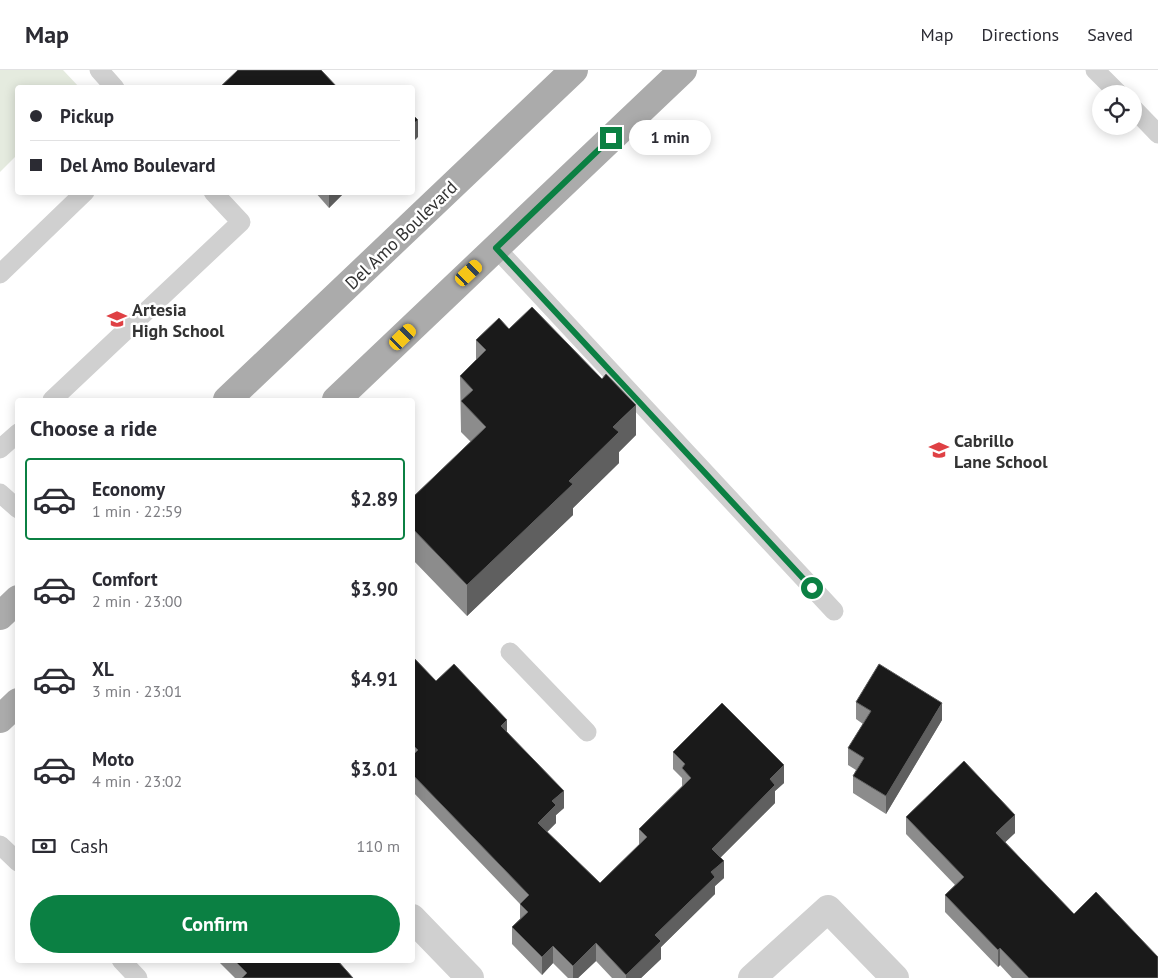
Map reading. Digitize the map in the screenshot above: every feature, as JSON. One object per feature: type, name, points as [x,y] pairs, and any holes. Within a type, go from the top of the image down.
[{"type":"main road","name":"Del Amo Boulevard","points":[[229,398],[574,70]]},
{"type":"main road","points":[[338,398],[684,70]]},
{"type":"main road","points":[[0,616],[15,602]]},
{"type":"main road","points":[[0,719],[15,705]]},
{"type":"street","points":[[752,978],[828,909],[895,978]]},
{"type":"street","points":[[415,921],[470,978]]},
{"type":"lane","points":[[99,70],[112,85]]},
{"type":"lane","points":[[1095,70],[1110,85]]},
{"type":"lane","points":[[1142,117],[1158,134]]},
{"type":"lane","points":[[0,274],[82,195]]},
{"type":"lane","points":[[54,398],[241,222],[216,195]]},
{"type":"lane","points":[[496,248],[834,611]]},
{"type":"lane","points":[[0,449],[15,435]]},
{"type":"lane","points":[[0,493],[15,506]]},
{"type":"lane","points":[[510,652],[587,732]]},
{"type":"lane","points":[[0,845],[15,859]]},
{"type":"lane","points":[[124,963],[138,978]]},
{"type":"shaded area","points":[[0,70],[63,70],[77,85],[15,85],[15,157],[0,172]]},
{"type":"building","points":[[238,70],[321,70],[335,85],[222,85]]},
{"type":"building","points":[[532,307],[602,379],[606,374],[636,405],[613,427],[619,432],[569,481],[573,484],[467,585],[415,531],[415,495],[486,427],[461,401],[473,390],[460,376],[486,350],[476,340],[499,318],[509,329]]},
{"type":"building","points":[[415,659],[436,681],[454,664],[507,720],[501,726],[564,791],[552,801],[556,805],[538,823],[600,883],[647,837],[639,829],[691,778],[682,768],[685,764],[673,752],[722,703],[784,765],[770,779],[775,785],[712,849],[724,861],[711,872],[715,877],[655,935],[661,941],[626,975],[596,943],[573,966],[553,946],[542,957],[512,927],[528,912],[520,904],[529,895],[415,777],[415,753],[418,750],[415,747]]},
{"type":"building","points":[[879,664],[942,703],[886,796],[853,776],[864,758],[848,748],[871,711],[856,702]]},
{"type":"building","points":[[964,761],[1015,815],[996,833],[1074,914],[1096,892],[1158,957],[1158,978],[1029,978],[1000,948],[998,950],[945,895],[964,877],[906,817]]},
{"type":"building","points":[[237,963],[340,963],[353,978],[242,978],[247,973]]},
{"type":"place","name":"Artesia High School","points":[[117,319]]},
{"type":"place","name":"Cabrillo Lane School","points":[[939,450]]},
{"type":"route","points":[[611,138],[496,248],[812,588]]}]
